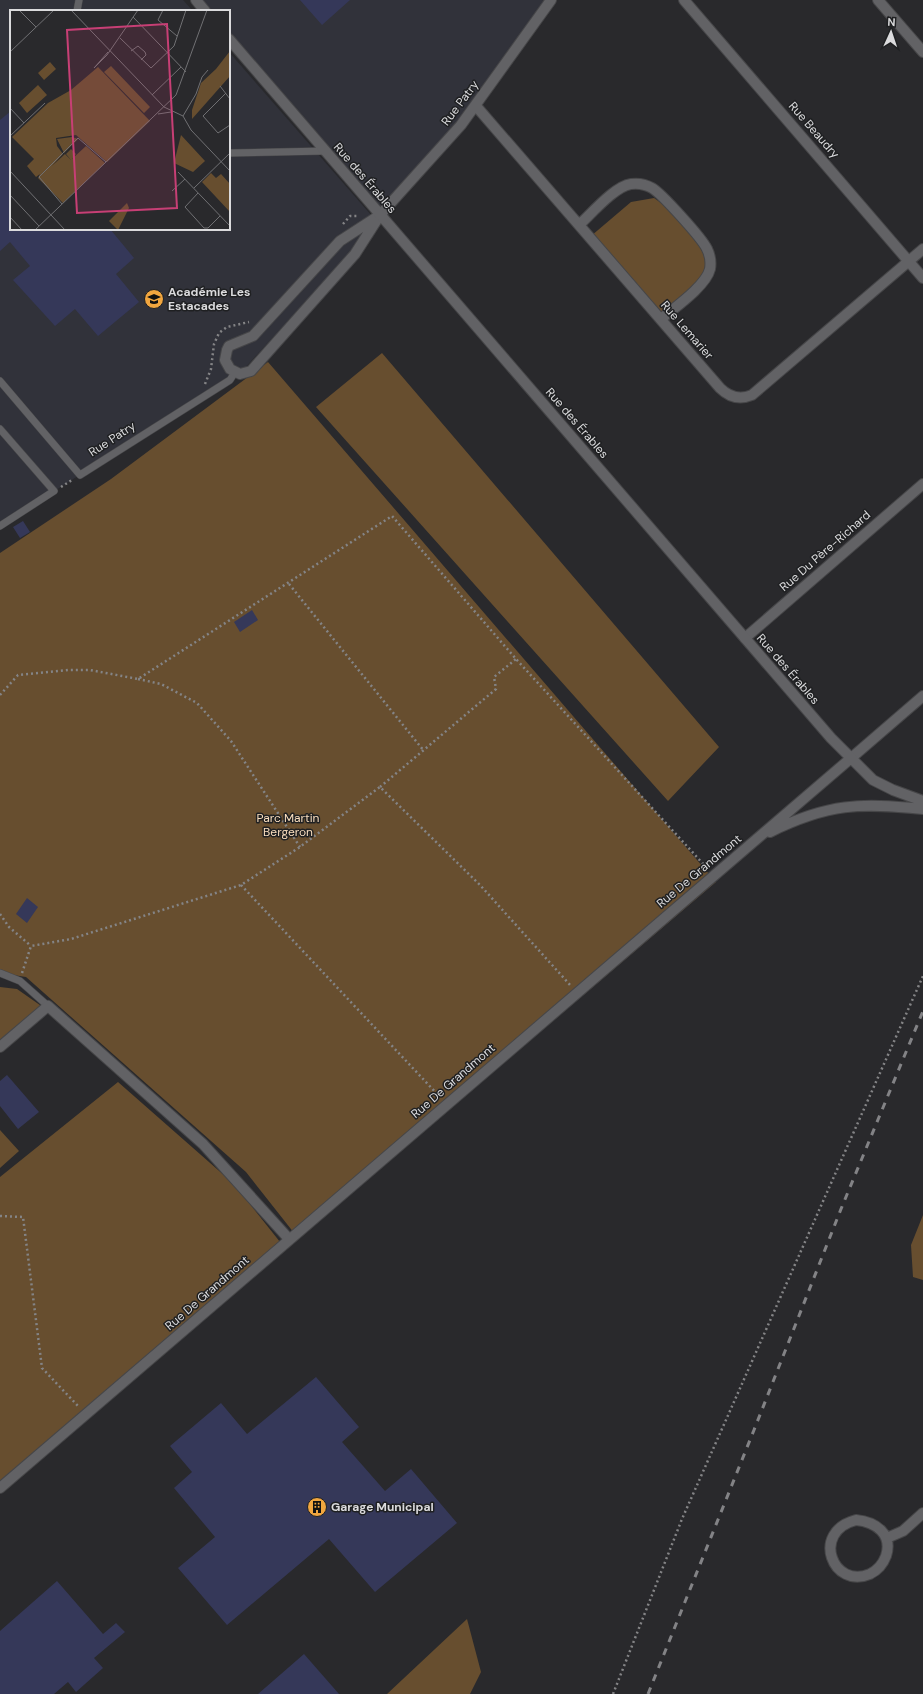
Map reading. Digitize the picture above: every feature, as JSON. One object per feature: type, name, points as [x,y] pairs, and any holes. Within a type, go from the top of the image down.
[{"type":"street","points":[[196,0],[204,10]]},
{"type":"street","name":"Rue Patry","points":[[380,215],[340,241],[253,336],[229,346],[225,360],[230,369],[240,374],[251,371],[355,254],[380,215],[461,125],[476,106],[551,0]]},
{"type":"street","name":"Rue Beaudry","points":[[684,0],[910,261],[923,278]]},
{"type":"street","points":[[878,0],[923,52]]},
{"type":"street","name":"Rue des Érables","points":[[230,40],[850,758],[877,782],[923,800]]},
{"type":"street","name":"Rue Lemarier","points":[[476,106],[723,392],[735,397],[747,397],[752,395],[910,261]]},
{"type":"street","points":[[579,225],[618,190],[627,185],[638,184],[656,191],[702,241],[709,254],[710,263],[708,274],[702,282],[661,319]]},
{"type":"street","points":[[910,261],[923,248]]},
{"type":"street","name":"Rue Du Père-Richard","points":[[745,638],[923,484]]},
{"type":"street","name":"Rue De Grandmont","points":[[0,1488],[87,1415],[289,1239],[923,696]]},
{"type":"street","points":[[758,838],[798,818],[842,807],[870,805],[923,809]]},
{"type":"street","points":[[0,1046],[48,1006],[203,1144],[289,1239]]},
{"type":"street","points":[[887,1538],[903,1530],[923,1513]]},
{"type":"street","points":[[856,1520],[865,1521],[882,1530],[887,1538],[888,1548],[885,1558],[874,1572],[865,1576],[856,1577],[846,1574],[833,1562],[830,1553],[830,1544],[833,1535],[839,1528],[847,1523],[856,1520]]},
{"type":"lane","points":[[77,10],[79,0]]},
{"type":"lane","points":[[230,153],[325,151]]},
{"type":"lane","name":"Rue Patry","points":[[80,475],[230,380],[235,372]]},
{"type":"lane","points":[[0,381],[80,475]]},
{"type":"lane","points":[[0,429],[54,491],[0,526]]},
{"type":"lane","points":[[0,973],[20,981],[48,1006]]},
{"type":"path","points":[[54,491],[80,475]]},
{"type":"path","points":[[138,679],[289,584],[392,516],[516,659],[714,875]]},
{"type":"path","points":[[289,584],[424,751]]},
{"type":"path","points":[[31,946],[71,939],[241,885],[300,847],[380,787],[424,751],[496,689],[494,677],[516,659]]},
{"type":"path","points":[[0,695],[18,675],[68,670],[90,670],[162,684],[197,703],[231,741],[300,847]]},
{"type":"path","points":[[380,787],[480,885],[577,992]]},
{"type":"path","points":[[241,885],[446,1104]]},
{"type":"path","points":[[0,914],[9,927],[31,946]]},
{"type":"path","points":[[20,981],[31,946]]},
{"type":"path","points":[[613,1694],[682,1519],[923,976]]},
{"type":"path","points":[[0,1216],[23,1217],[42,1368],[87,1415]]},
{"type":"shaded area","name":"Académie Les Estacades","points":[[0,0],[183,0],[192,10],[10,10],[10,230],[230,230],[230,53],[378,223],[243,370],[0,526]]},
{"type":"shaded area","points":[[193,0],[547,0],[483,104],[381,217],[230,43],[230,10],[201,10]]},
{"type":"green space","points":[[654,198],[674,212],[708,258],[710,278],[662,319],[591,236],[631,202]]},
{"type":"green space","points":[[382,353],[719,747],[668,801],[316,407]]},
{"type":"green space","name":"Parc Martin Bergeron","points":[[268,362],[716,882],[298,1238],[246,1172],[26,977],[0,973],[0,553],[111,479]]},
{"type":"green space","points":[[0,987],[17,989],[47,1010],[0,1052]]},
{"type":"green space","points":[[118,1082],[234,1184],[284,1247],[0,1486],[0,1177]]},
{"type":"green space","points":[[0,1130],[19,1151],[0,1168]]},
{"type":"green space","points":[[923,1215],[923,1280],[913,1277],[911,1245]]},
{"type":"green space","points":[[467,1619],[481,1672],[470,1694],[387,1694]]},
{"type":"building","points":[[300,0],[350,0],[322,25]]},
{"type":"building","points":[[10,112],[10,230],[111,230],[134,258],[116,274],[139,302],[98,336],[75,309],[55,326],[13,280],[30,266],[10,242],[0,251],[0,120]]},
{"type":"building","points":[[23,521],[30,532],[20,538],[13,527]]},
{"type":"building","points":[[252,610],[258,620],[240,632],[234,622]]},
{"type":"building","points":[[27,898],[38,907],[27,923],[16,914]]},
{"type":"building","points":[[7,1075],[39,1112],[18,1129],[0,1106],[0,1081]]},
{"type":"building","name":"Garage Municipal","points":[[316,1377],[359,1427],[342,1442],[385,1491],[411,1469],[457,1523],[375,1592],[329,1539],[227,1625],[178,1568],[215,1537],[174,1488],[192,1472],[170,1446],[221,1403],[247,1434]]},
{"type":"building","points":[[57,1581],[103,1634],[116,1623],[125,1632],[94,1658],[103,1668],[76,1692],[68,1682],[54,1694],[0,1694],[0,1631]]},
{"type":"building","points":[[304,1654],[339,1694],[258,1694]]},
{"type":"railway","points":[[648,1694],[841,1209],[923,1011]]},
{"type":"place","name":"Académie Les Estacades","points":[[154,299]]},
{"type":"place","name":"Garage Municipal","points":[[317,1507]]}]
